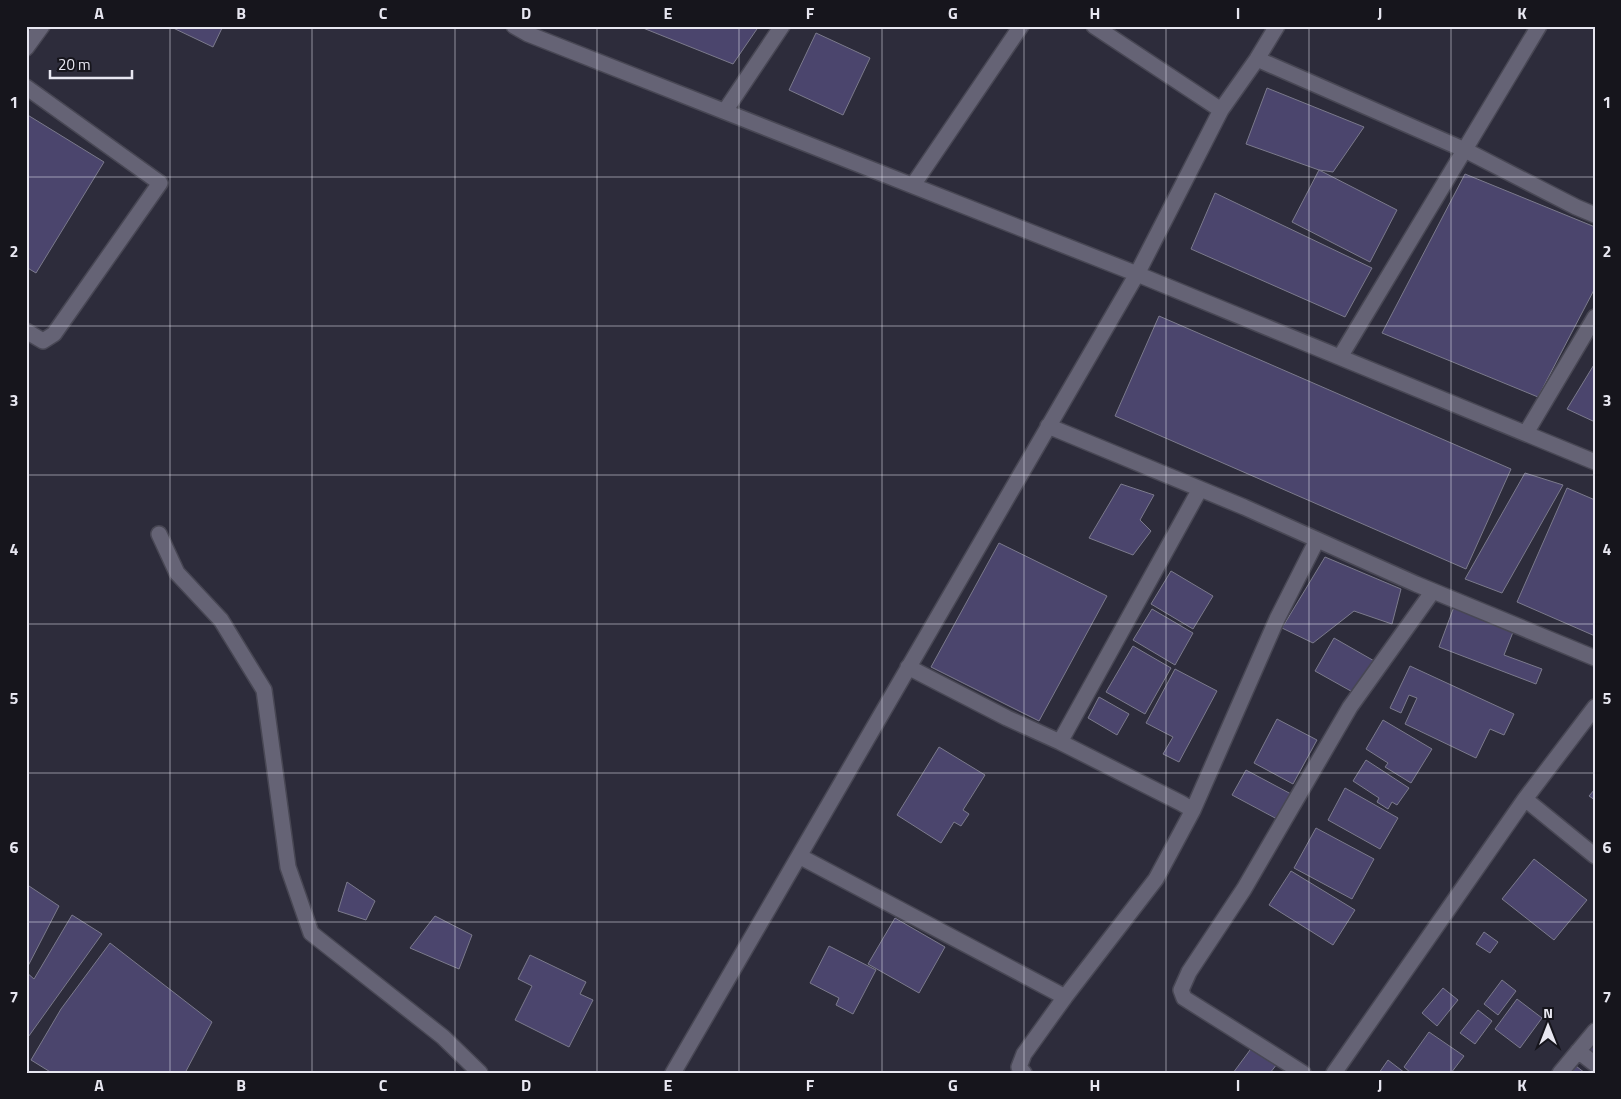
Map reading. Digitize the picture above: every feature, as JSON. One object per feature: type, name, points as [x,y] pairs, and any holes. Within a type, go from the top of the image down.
[{"type":"street","points":[[26,48],[42,26]]},
{"type":"street","points":[[514,26],[530,30],[725,111],[1137,274],[1595,462]]},
{"type":"street","points":[[725,111],[782,26]]},
{"type":"street","points":[[913,185],[1021,26]]},
{"type":"street","points":[[1094,26],[1221,110]]},
{"type":"street","points":[[673,1073],[1137,274],[1221,110],[1257,59],[1277,26]]},
{"type":"street","points":[[1340,357],[1539,26]]},
{"type":"street","points":[[1257,59],[1465,150],[1576,207],[1595,214]]},
{"type":"street","points":[[26,87],[160,183],[54,334],[43,341],[26,332]]},
{"type":"street","points":[[1526,433],[1595,317]]},
{"type":"street","points":[[1048,426],[1200,489],[1433,591],[1595,658]]},
{"type":"street","points":[[1060,742],[1200,489]]},
{"type":"street","points":[[159,534],[177,573],[221,620],[264,690],[288,867],[311,933],[443,1036],[480,1073]]},
{"type":"street","points":[[1024,1073],[1019,1067],[1024,1054],[1065,997],[1156,879],[1193,810],[1277,619],[1317,540]]},
{"type":"street","points":[[1303,1073],[1184,998],[1181,990],[1189,972],[1244,889],[1350,707],[1433,591]]},
{"type":"street","points":[[908,667],[1193,810]]},
{"type":"street","points":[[1334,1073],[1525,799],[1595,707]]},
{"type":"street","points":[[1525,799],[1595,856]]},
{"type":"street","points":[[799,856],[1065,997]]},
{"type":"street","points":[[1560,1073],[1595,1031]]},
{"type":"street","points":[[1578,1051],[1595,1064]]},
{"type":"building","points":[[169,26],[223,26],[213,47]]},
{"type":"building","points":[[638,26],[759,26],[733,64]]},
{"type":"building","points":[[816,33],[870,58],[843,115],[789,90]]},
{"type":"building","points":[[1267,88],[1364,127],[1333,172],[1319,170],[1246,144]]},
{"type":"building","points":[[26,114],[104,162],[36,273],[26,267]]},
{"type":"building","points":[[1319,170],[1397,210],[1370,262],[1292,222]]},
{"type":"building","points":[[1465,174],[1595,227],[1595,288],[1538,397],[1382,333]]},
{"type":"building","points":[[1215,193],[1372,268],[1345,317],[1191,249]]},
{"type":"building","points":[[1159,316],[1511,469],[1466,569],[1115,416]]},
{"type":"building","points":[[1595,363],[1595,422],[1567,409]]},
{"type":"building","points":[[1525,473],[1563,485],[1502,593],[1465,579]]},
{"type":"building","points":[[1121,484],[1154,495],[1140,520],[1151,531],[1133,555],[1089,538]]},
{"type":"building","points":[[1567,488],[1595,500],[1595,636],[1517,602]]},
{"type":"building","points":[[999,543],[1107,596],[1039,721],[931,667]]},
{"type":"building","points":[[1325,557],[1401,589],[1392,624],[1354,611],[1313,643],[1282,628]]},
{"type":"building","points":[[1171,571],[1213,596],[1193,629],[1151,604]]},
{"type":"building","points":[[1455,604],[1515,627],[1504,655],[1542,669],[1536,684],[1439,647]]},
{"type":"building","points":[[1152,609],[1193,633],[1175,665],[1133,640]]},
{"type":"building","points":[[1334,638],[1376,662],[1358,695],[1315,671]]},
{"type":"building","points":[[1133,646],[1171,668],[1145,714],[1106,692]]},
{"type":"building","points":[[1410,666],[1514,714],[1504,735],[1490,729],[1476,758],[1405,724],[1417,698],[1409,695],[1401,713],[1390,708]]},
{"type":"building","points":[[1175,669],[1217,691],[1179,762],[1163,754],[1173,737],[1146,723]]},
{"type":"building","points":[[1099,697],[1129,714],[1117,735],[1088,718]]},
{"type":"building","points":[[1277,719],[1317,740],[1293,784],[1254,763]]},
{"type":"building","points":[[1383,720],[1432,749],[1411,783],[1385,767],[1388,763],[1366,749]]},
{"type":"building","points":[[939,747],[985,775],[963,810],[969,814],[961,826],[954,822],[941,843],[897,815]]},
{"type":"building","points":[[1366,760],[1409,788],[1397,805],[1392,802],[1388,809],[1377,802],[1379,798],[1353,781]]},
{"type":"building","points":[[1246,770],[1291,794],[1277,819],[1232,795]]},
{"type":"building","points":[[1345,788],[1398,818],[1380,849],[1328,820]]},
{"type":"building","points":[[1595,789],[1595,800],[1589,796]]},
{"type":"building","points":[[1316,828],[1374,859],[1352,899],[1294,868]]},
{"type":"building","points":[[1534,859],[1587,900],[1554,940],[1502,899]]},
{"type":"building","points":[[1291,871],[1355,910],[1333,945],[1269,905]]},
{"type":"building","points":[[347,882],[375,901],[366,920],[338,911]]},
{"type":"building","points":[[26,884],[59,906],[28,966],[26,965]]},
{"type":"building","points":[[72,915],[102,934],[26,1040],[26,972],[34,979]]},
{"type":"building","points":[[435,916],[472,935],[459,969],[410,948]]},
{"type":"building","points":[[895,918],[945,947],[919,993],[868,964]]},
{"type":"building","points":[[1484,932],[1498,942],[1490,953],[1476,944]]},
{"type":"building","points":[[110,943],[212,1022],[185,1073],[52,1073],[31,1060],[61,1009]]},
{"type":"building","points":[[829,946],[876,970],[853,1014],[836,1005],[839,998],[810,983]]},
{"type":"building","points":[[530,955],[586,982],[580,994],[593,1000],[569,1047],[515,1020],[532,986],[518,979]]},
{"type":"building","points":[[1502,980],[1516,991],[1498,1015],[1484,1004]]},
{"type":"building","points":[[1443,988],[1458,1000],[1437,1026],[1422,1013]]},
{"type":"building","points":[[1517,999],[1542,1018],[1520,1048],[1495,1029]]},
{"type":"building","points":[[1478,1010],[1492,1021],[1475,1044],[1460,1033]]},
{"type":"building","points":[[1429,1032],[1464,1056],[1451,1073],[1411,1073],[1404,1067]]},
{"type":"building","points":[[1595,1037],[1595,1058],[1584,1049]]},
{"type":"building","points":[[1253,1046],[1277,1064],[1270,1073],[1233,1073]]},
{"type":"building","points":[[1388,1060],[1405,1073],[1379,1073]]},
{"type":"building","points":[[1576,1066],[1585,1073],[1571,1073]]}]
